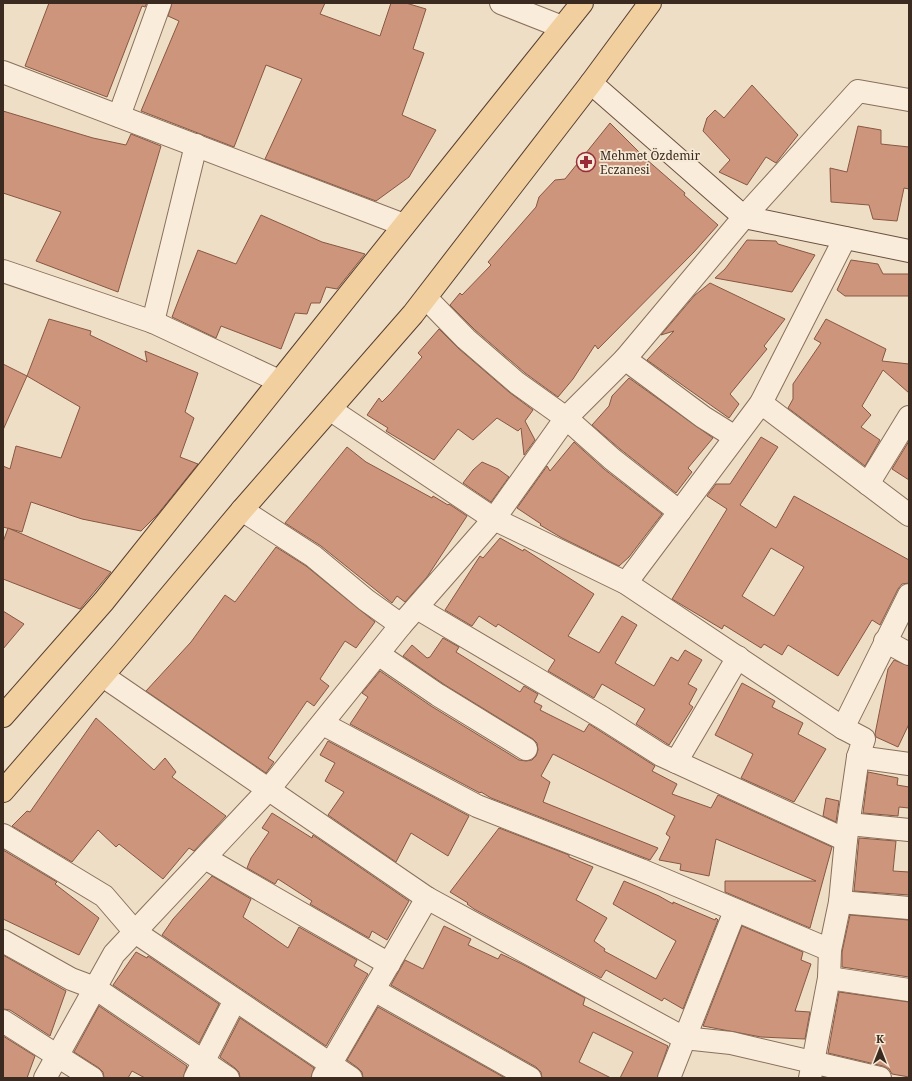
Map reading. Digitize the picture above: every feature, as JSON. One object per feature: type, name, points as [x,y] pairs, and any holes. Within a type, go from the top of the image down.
[{"type":"main road","points":[[3,716],[11,697],[104,601],[582,3]]},
{"type":"main road","points":[[3,791],[103,676],[242,510],[331,410],[426,298],[591,83],[650,3]]},
{"type":"street","points":[[119,116],[160,3]]},
{"type":"street","points":[[501,3],[562,28]]},
{"type":"street","points":[[3,72],[404,225]]},
{"type":"street","points":[[591,83],[744,217],[909,251]]},
{"type":"street","points":[[45,1078],[114,954],[269,789],[323,724],[401,625],[494,519],[566,418],[625,359],[744,217],[858,91],[909,100]]},
{"type":"street","points":[[153,322],[196,146]]},
{"type":"street","points":[[626,583],[761,403],[845,238]]},
{"type":"street","points":[[3,271],[153,322],[279,381]]},
{"type":"street","points":[[426,298],[466,339],[517,383],[566,418],[612,459],[680,511]]},
{"type":"street","points":[[625,359],[703,417],[735,437]]},
{"type":"street","points":[[761,403],[909,516]]},
{"type":"street","points":[[331,410],[494,519],[626,583],[843,728],[864,739],[858,757],[847,832],[840,902],[830,950],[829,978],[812,1069]]},
{"type":"street","points":[[868,484],[909,417]]},
{"type":"street","points":[[242,510],[314,556],[366,600],[401,625]]},
{"type":"street","points":[[843,728],[909,595]]},
{"type":"street","points":[[417,608],[676,762],[847,832],[909,830]]},
{"type":"street","points":[[885,641],[909,654]]},
{"type":"street","points":[[378,654],[438,695],[526,749]]},
{"type":"street","points":[[676,762],[738,657]]},
{"type":"street","points":[[103,676],[427,898],[684,1038],[731,1043],[812,1069],[880,1078]]},
{"type":"street","points":[[323,724],[477,806],[641,870],[830,950]]},
{"type":"street","points":[[858,757],[909,764]]},
{"type":"street","points":[[3,835],[104,896],[135,932],[235,1000],[326,1072],[351,1078]]},
{"type":"street","points":[[205,858],[389,964]]},
{"type":"street","points":[[326,1072],[427,898]]},
{"type":"street","points":[[840,902],[909,908]]},
{"type":"street","points":[[669,1078],[735,911]]},
{"type":"street","points":[[3,941],[70,979],[95,988],[200,1070],[228,1078]]},
{"type":"street","points":[[829,978],[909,990]]},
{"type":"street","points":[[374,990],[530,1078]]},
{"type":"street","points":[[200,1070],[235,1000]]},
{"type":"street","points":[[3,1020],[92,1078]]},
{"type":"building","points":[[49,3],[147,3],[145,7],[142,6],[107,97],[25,66]]},
{"type":"building","points":[[172,3],[325,3],[320,14],[380,36],[391,3],[406,3],[426,9],[413,49],[424,53],[402,115],[436,130],[409,177],[376,201],[265,159],[302,79],[266,65],[234,147],[141,111],[179,21],[168,16]]},
{"type":"building","points":[[752,85],[798,135],[776,163],[766,157],[747,185],[719,172],[730,160],[703,131],[707,118],[715,110],[724,118]]},
{"type":"building","points":[[3,111],[93,138],[126,145],[131,134],[161,146],[118,292],[36,261],[61,212],[3,193]]},
{"type":"building","points":[[610,123],[646,159],[685,193],[684,195],[718,225],[694,252],[598,349],[595,345],[573,379],[558,397],[525,373],[475,330],[450,305],[460,293],[462,295],[491,265],[488,262],[536,207],[539,197],[555,180],[565,179]]},
{"type":"building","points":[[858,126],[881,130],[881,144],[909,147],[909,189],[904,188],[897,221],[873,219],[869,205],[831,202],[830,168],[847,172]]},
{"type":"building","points":[[261,215],[322,242],[365,254],[337,289],[326,287],[320,303],[311,303],[307,314],[295,313],[281,349],[221,326],[216,338],[172,317],[198,250],[236,264]]},
{"type":"building","points":[[747,240],[776,241],[778,244],[815,255],[792,292],[715,278],[725,269]]},
{"type":"building","points":[[851,260],[878,264],[883,274],[909,274],[909,296],[845,296],[837,290]]},
{"type":"building","points":[[710,283],[785,319],[764,346],[767,349],[730,394],[739,404],[729,418],[647,360],[674,331],[661,335],[695,295]]},
{"type":"building","points":[[49,319],[91,331],[90,335],[147,362],[145,351],[198,373],[185,412],[194,418],[180,457],[198,464],[157,515],[141,531],[82,519],[31,502],[22,532],[3,527],[3,466],[10,469],[16,446],[61,458],[80,407],[27,376]]},
{"type":"building","points":[[826,319],[886,349],[882,361],[909,364],[909,393],[883,370],[862,406],[871,415],[861,427],[880,440],[865,466],[788,408],[793,399],[793,384],[821,343],[814,339]]},
{"type":"building","points":[[439,329],[458,348],[509,392],[533,410],[525,421],[535,440],[524,455],[521,428],[518,431],[497,418],[473,440],[458,429],[434,460],[386,431],[388,428],[367,415],[379,398],[382,402],[422,357],[418,353]]},
{"type":"building","points":[[3,364],[27,376],[3,430]]},
{"type":"building","points":[[629,378],[713,438],[688,468],[692,472],[676,493],[592,425],[609,406],[612,396]]},
{"type":"building","points":[[761,437],[778,447],[740,505],[776,528],[794,496],[909,560],[909,583],[902,584],[898,589],[880,625],[872,620],[838,676],[788,645],[782,655],[764,644],[761,648],[724,625],[722,629],[672,599],[727,509],[707,496],[716,484],[730,484]],"holes":[[[771,548],[804,567],[774,616],[742,596]]]},
{"type":"building","points":[[909,441],[909,480],[892,469]]},
{"type":"building","points":[[574,442],[604,469],[662,514],[629,557],[619,566],[562,538],[540,525],[541,524],[517,508],[547,466],[550,471]]},
{"type":"building","points":[[347,447],[366,462],[432,498],[433,496],[448,505],[449,504],[467,516],[427,577],[405,602],[397,596],[392,603],[321,546],[285,523]]},
{"type":"building","points":[[482,462],[498,469],[509,477],[491,502],[463,483],[473,470]]},
{"type":"building","points":[[8,528],[111,572],[80,609],[3,579],[3,542]]},
{"type":"building","points":[[500,538],[523,551],[524,549],[594,594],[568,636],[599,653],[622,616],[637,625],[615,663],[654,686],[671,657],[678,661],[685,650],[702,660],[688,684],[697,689],[689,704],[693,707],[669,745],[636,724],[645,709],[602,684],[594,698],[548,671],[555,660],[498,624],[496,627],[479,616],[472,626],[445,610],[480,556],[483,558]]},
{"type":"building","points":[[276,547],[306,566],[375,622],[356,648],[345,641],[320,679],[329,686],[314,706],[307,701],[268,758],[274,762],[266,773],[146,691],[191,642],[225,595],[235,602]]},
{"type":"building","points":[[3,611],[24,624],[3,649]]},
{"type":"building","points":[[443,638],[459,647],[456,652],[520,692],[524,686],[538,694],[534,702],[542,706],[540,710],[584,732],[589,724],[655,766],[652,771],[677,784],[672,794],[711,808],[718,795],[832,847],[810,928],[725,892],[725,881],[816,881],[716,839],[709,876],[680,870],[681,864],[659,860],[670,837],[666,834],[675,816],[553,754],[541,776],[550,782],[543,802],[658,848],[650,860],[491,798],[350,724],[368,697],[362,693],[380,671],[431,706],[519,760],[532,760],[536,756],[538,750],[537,743],[533,739],[445,685],[403,656],[412,645],[427,658],[430,657]]},
{"type":"building","points":[[894,660],[909,666],[909,724],[898,747],[876,737],[875,734],[888,669]]},
{"type":"building","points":[[742,683],[775,701],[772,707],[803,723],[798,734],[826,749],[794,802],[741,778],[753,754],[715,735]]},
{"type":"building","points":[[96,718],[154,770],[165,758],[176,772],[172,777],[226,816],[194,851],[189,848],[163,879],[119,844],[116,847],[98,830],[72,862],[12,826],[27,811],[30,812]]},
{"type":"building","points":[[328,741],[469,816],[448,856],[411,833],[396,862],[328,815],[344,792],[325,781],[335,763],[320,755]]},
{"type":"building","points":[[868,772],[898,778],[897,785],[909,787],[909,808],[899,807],[898,816],[863,813]]},
{"type":"building","points":[[826,798],[839,801],[836,822],[823,816]]},
{"type":"building","points":[[272,813],[312,838],[313,835],[409,901],[387,940],[372,931],[369,938],[310,904],[312,901],[278,879],[275,884],[247,868],[251,858],[269,832],[262,828]]},
{"type":"building","points":[[499,828],[569,855],[569,857],[593,867],[576,900],[607,918],[594,941],[605,949],[604,951],[656,979],[676,941],[613,904],[624,881],[659,896],[673,904],[673,902],[715,920],[716,918],[718,920],[683,1009],[664,998],[662,1001],[606,970],[601,978],[474,909],[467,904],[468,903],[450,892]]},
{"type":"building","points":[[859,838],[896,841],[893,871],[909,872],[909,895],[854,891]]},
{"type":"building","points":[[3,850],[57,882],[55,884],[99,918],[79,955],[3,919]]},
{"type":"building","points":[[212,876],[251,899],[243,917],[288,948],[299,927],[357,960],[354,966],[368,974],[326,1046],[162,935],[173,919]]},
{"type":"building","points":[[850,915],[909,920],[909,977],[842,967],[842,952]]},
{"type":"building","points":[[444,926],[471,939],[468,945],[498,959],[501,954],[522,964],[585,998],[583,1005],[668,1046],[657,1078],[620,1078],[633,1052],[593,1032],[579,1062],[611,1078],[542,1078],[541,1072],[536,1067],[391,985],[405,960],[423,969]]},
{"type":"building","points":[[742,926],[803,952],[801,960],[811,964],[795,1011],[810,1012],[805,1039],[761,1037],[703,1026]]},
{"type":"building","points":[[136,952],[147,958],[148,956],[219,1004],[199,1043],[113,985]]},
{"type":"building","points":[[3,955],[66,991],[50,1036],[10,1010],[3,1009]]},
{"type":"building","points":[[839,992],[909,1002],[909,1077],[892,1074],[889,1069],[883,1066],[828,1053]]},
{"type":"building","points":[[99,1006],[187,1066],[183,1078],[145,1078],[132,1071],[128,1078],[104,1078],[103,1072],[99,1068],[74,1052]]},
{"type":"building","points":[[378,1007],[505,1078],[363,1078],[362,1072],[347,1060]]},
{"type":"building","points":[[240,1018],[314,1068],[311,1078],[240,1078],[239,1072],[220,1057]]},
{"type":"building","points":[[3,1036],[35,1056],[27,1078],[3,1078]]},
{"type":"place","name":"Mehmet Özdemir Eczanesi","points":[[586,162]]}]
